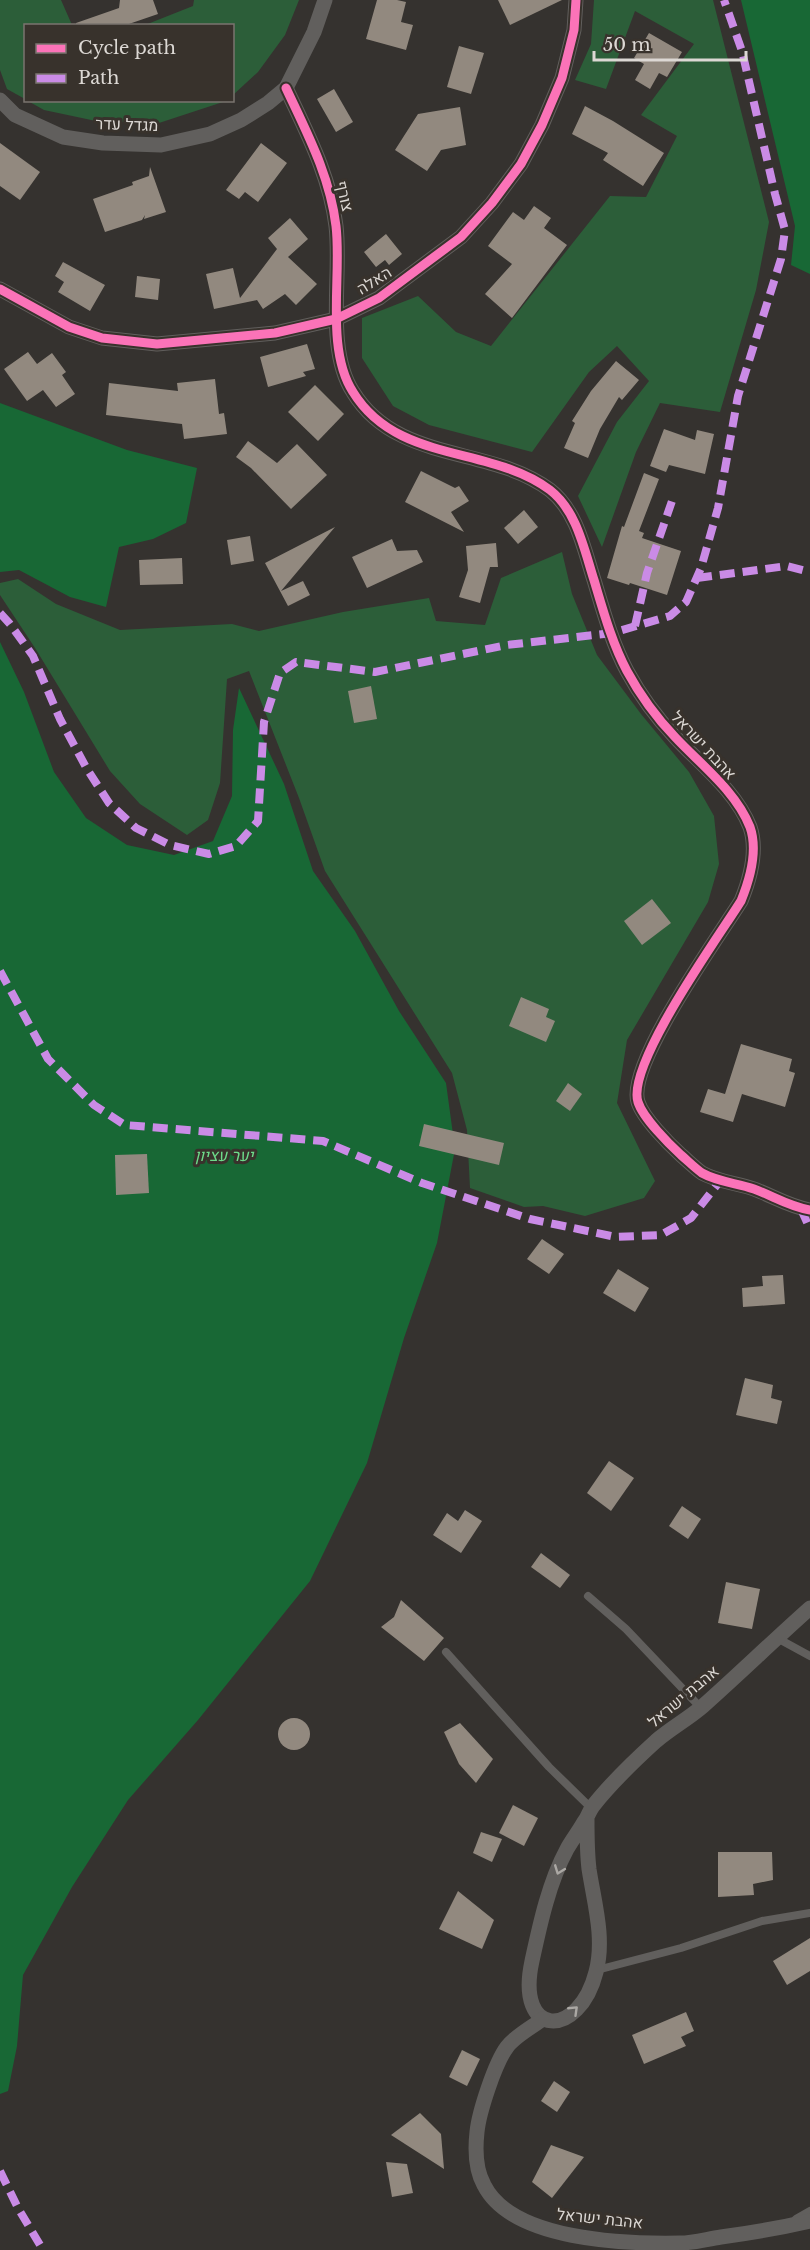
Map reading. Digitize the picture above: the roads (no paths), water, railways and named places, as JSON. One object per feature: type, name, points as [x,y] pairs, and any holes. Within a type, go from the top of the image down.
[{"type":"street","points":[[286,88],[314,32],[325,0]]},
{"type":"street","name":"האלה","points":[[0,289],[69,327],[102,338],[157,344],[274,333],[336,319],[379,298],[461,237],[521,164],[542,125],[562,78],[574,30],[576,0]]},
{"type":"street","name":"מגדל עדר","points":[[0,100],[15,116],[63,137],[103,143],[162,145],[210,134],[241,120],[268,104],[286,88]]},
{"type":"street","name":"צורף","points":[[286,88],[321,162],[331,196],[337,228],[336,319]]},
{"type":"street","name":"אהבת ישראל","points":[[336,319],[342,364],[352,392],[375,418],[397,433],[421,444],[504,467],[530,478],[551,491],[570,512],[626,668],[647,705],[731,797],[746,820],[750,828],[753,854],[749,881],[741,901],[664,1020],[640,1080],[638,1101],[648,1118],[675,1149],[701,1173],[720,1181],[753,1189],[801,1209],[810,1210]]},
{"type":"street","name":"אהבת ישראל","points":[[810,1608],[701,1708],[658,1740],[629,1767],[589,1814],[566,1850],[540,1925],[528,1978],[529,1999],[537,2015],[543,2019],[508,2046],[495,2069],[478,2127],[475,2154],[483,2185],[498,2204],[522,2221],[545,2230],[595,2239],[682,2243],[780,2228],[810,2221]]},
{"type":"street","points":[[543,2019],[547,2022],[559,2022],[571,2015],[590,1991],[597,1970],[598,1917],[589,1868],[589,1814]]},
{"type":"lane","points":[[588,1596],[626,1629],[701,1708]]},
{"type":"lane","points":[[776,1637],[810,1656]]},
{"type":"lane","points":[[446,1652],[589,1814]]},
{"type":"lane","points":[[597,1970],[681,1948],[762,1921],[810,1913]]},
{"type":"lane","points":[[780,2228],[810,2211]]},
{"type":"park label","name":"יער עציון","points":[[224,1155]]}]
